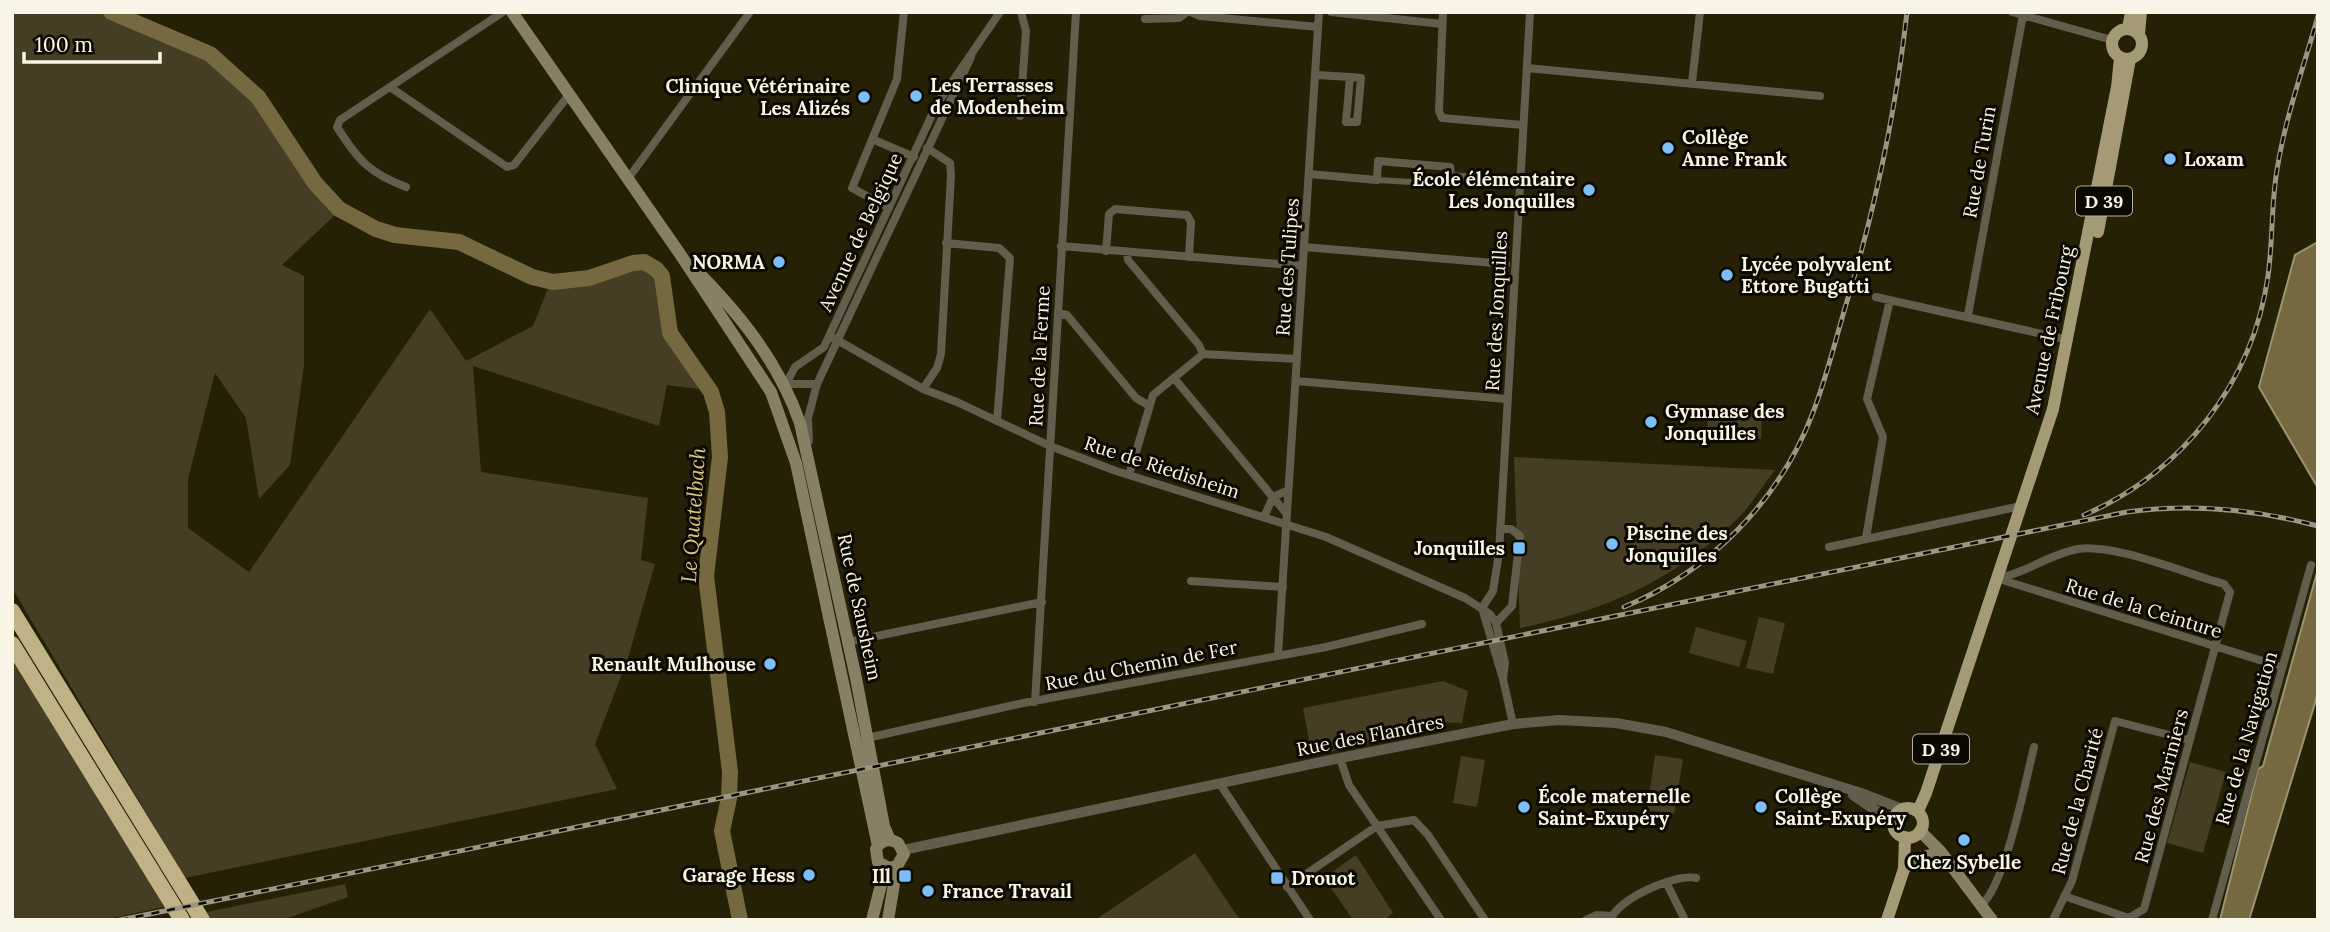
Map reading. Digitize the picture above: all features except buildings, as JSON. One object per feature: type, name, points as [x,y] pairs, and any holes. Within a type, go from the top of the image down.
[{"type":"highway","points":[[12,611],[202,920]]},
{"type":"highway","points":[[12,644],[182,920]]},
{"type":"main road","name":"Rue de Sausheim","points":[[512,12],[680,254],[771,392],[796,463],[842,643]]},
{"type":"main road","points":[[2131,12],[2133,31],[2141,48],[2125,58],[2112,47],[2112,40],[2117,32],[2133,31]]},
{"type":"main road","points":[[2133,31],[2141,12]]},
{"type":"main road","name":"Avenue de Fribourg","points":[[1997,578],[2053,409],[2125,58]]},
{"type":"main road","name":"Rue de Sausheim","points":[[680,254],[771,357],[786,384],[809,457],[842,643],[884,826],[884,843]]},
{"type":"main road","name":"D 39","points":[[1918,811],[1997,578]]},
{"type":"main road","points":[[1905,837],[1896,831],[1894,822],[1902,809],[1918,811],[1922,818],[1920,831]]},
{"type":"main road","points":[[1905,837],[1920,831]]},
{"type":"main road","points":[[1920,831],[1941,852],[1992,920]]},
{"type":"main road","points":[[1887,920],[1905,869],[1905,837]]},
{"type":"main road","points":[[872,920],[884,873],[876,858],[884,843],[898,843],[903,850],[903,859],[897,866],[888,920]]},
{"type":"main road","points":[[1905,869],[1917,859],[1941,852]]},
{"type":"main road","points":[[881,865],[889,868],[897,866]]},
{"type":"street","points":[[406,187],[370,171],[337,128],[340,120],[503,12]]},
{"type":"street","points":[[627,180],[750,12]]},
{"type":"street","points":[[889,208],[852,188],[897,79],[904,12]]},
{"type":"street","name":"Avenue de Belgique","points":[[809,457],[808,418],[817,384],[889,208],[937,104],[1000,12]]},
{"type":"street","points":[[1020,116],[1026,31],[1021,12]]},
{"type":"street","name":"Rue de la Ferme","points":[[1035,702],[1076,12]]},
{"type":"street","points":[[1145,19],[1179,18],[1189,12],[1200,16],[1318,27]]},
{"type":"street","points":[[1273,12],[1273,22]]},
{"type":"street","name":"Rue des Tulipes","points":[[1279,654],[1319,12]]},
{"type":"street","points":[[1331,12],[1442,24]]},
{"type":"street","points":[[1443,12],[1439,111],[1442,118],[1524,125]]},
{"type":"street","name":"Rue des Jonquilles","points":[[1482,608],[1495,584],[1500,529],[1530,12]]},
{"type":"street","points":[[1692,83],[1700,12]]},
{"type":"street","points":[[2011,12],[2112,40]]},
{"type":"street","name":"Rue de Turin","points":[[1968,315],[2023,15]]},
{"type":"street","name":"Avenue de Belgique","points":[[786,384],[794,367],[817,354],[834,338],[971,57]]},
{"type":"street","points":[[1527,68],[1820,96]]},
{"type":"street","points":[[1316,75],[1350,77],[1361,78],[1357,122],[1346,122],[1350,77]]},
{"type":"street","points":[[390,87],[507,167],[514,165],[568,96]]},
{"type":"street","points":[[872,139],[921,161]]},
{"type":"street","points":[[923,390],[937,368],[941,354],[950,163],[928,148]]},
{"type":"street","points":[[1309,174],[1377,180],[1446,184],[1451,176],[1450,167],[1378,161],[1377,180]]},
{"type":"street","points":[[1451,176],[1520,182]]},
{"type":"street","points":[[1107,251],[1109,214],[1115,209],[1187,215],[1191,222],[1189,257]]},
{"type":"street","points":[[946,243],[999,248],[1010,258],[998,421]]},
{"type":"street","points":[[1061,246],[1303,265]]},
{"type":"street","points":[[1304,247],[1506,264]]},
{"type":"street","points":[[1127,253],[1128,260],[1199,345],[1203,354]]},
{"type":"street","points":[[1876,296],[2069,340]]},
{"type":"street","points":[[1866,538],[1883,437],[1867,399],[1890,300]]},
{"type":"street","points":[[1058,313],[1067,316],[1136,398],[1148,405]]},
{"type":"street","name":"Rue de Riedisheim","points":[[834,338],[923,390],[1050,446],[1116,471],[1129,472],[1326,537],[1482,608]]},
{"type":"street","points":[[1129,472],[1153,395],[1203,354],[1297,359]]},
{"type":"street","points":[[1174,378],[1286,513]]},
{"type":"street","points":[[1296,381],[1507,399]]},
{"type":"street","points":[[771,392],[786,384],[817,384]]},
{"type":"street","points":[[1264,517],[1273,497],[1288,490]]},
{"type":"street","points":[[1829,547],[2021,506]]},
{"type":"street","points":[[1496,623],[1512,606],[1520,536],[1511,529],[1500,529]]},
{"type":"street","name":"Rue des Mariniers","points":[[1997,578],[2068,552],[2096,548],[2228,588],[2230,596],[2141,913],[2129,918],[2064,896]]},
{"type":"street","name":"Rue de la Navigation","points":[[2212,920],[2311,565]]},
{"type":"street","name":"Rue de la Ceinture","points":[[1997,578],[2282,667]]},
{"type":"street","points":[[1191,581],[1283,587]]},
{"type":"street","points":[[842,643],[1042,602]]},
{"type":"street","points":[[1482,608],[1496,623],[1505,663],[1503,679]]},
{"type":"street","points":[[1482,608],[1513,724]]},
{"type":"street","name":"Rue du Chemin de Fer","points":[[862,739],[903,727],[1326,647],[1422,624]]},
{"type":"street","name":"Rue des Flandres","points":[[903,850],[1513,724],[1574,720],[1650,728],[1902,809]]},
{"type":"street","name":"Rue de la Charité","points":[[2053,920],[2072,881],[2115,721],[2189,740]]},
{"type":"street","points":[[1981,905],[1990,896],[2007,851],[2034,747]]},
{"type":"street","points":[[1340,758],[1349,785],[1441,920]]},
{"type":"street","points":[[1220,784],[1310,920]]},
{"type":"street","name":"Rue des Flandres","points":[[1841,788],[1894,822]]},
{"type":"street","points":[[1287,887],[1377,826],[1411,820],[1419,822],[1485,920]]},
{"type":"street","points":[[1586,920],[1597,915],[1611,918],[1653,886],[1682,877],[1696,878]]},
{"type":"street","points":[[1666,882],[1685,920]]},
{"type":"shaded area","points":[[12,12],[103,12],[130,27],[208,57],[256,101],[310,183],[337,213],[282,265],[304,276],[304,365],[290,465],[259,499],[246,418],[215,373],[188,479],[188,528],[249,572],[430,309],[466,361],[533,326],[549,286],[641,268],[658,278],[665,334],[707,390],[667,385],[659,426],[473,366],[481,472],[648,498],[641,560],[655,564],[628,658],[595,744],[617,789],[185,878],[12,588]]},
{"type":"shaded area","points":[[2318,242],[2318,488],[2259,387],[2295,255]]},
{"type":"shaded area","points":[[1708,409],[1762,412],[1761,439],[1707,436]]},
{"type":"shaded area","name":"Piscine des Jonquilles","points":[[1514,457],[1775,470],[1750,505],[1732,524],[1708,545],[1659,579],[1580,613],[1520,628]]},
{"type":"shaded area","points":[[2318,569],[2318,693],[2249,920],[2220,920],[2258,769],[2263,766]]},
{"type":"shaded area","points":[[1759,617],[1785,623],[1773,674],[1746,668]]},
{"type":"shaded area","points":[[1696,627],[1747,641],[1739,667],[1689,653]]},
{"type":"shaded area","points":[[12,658],[164,907],[103,920],[12,920]]},
{"type":"shaded area","points":[[1443,681],[1468,691],[1462,723],[1436,722],[1414,733],[1312,756],[1303,708]]},
{"type":"shaded area","points":[[1655,755],[1683,759],[1674,814],[1647,810]]},
{"type":"shaded area","points":[[1461,756],[1485,760],[1477,807],[1453,803]]},
{"type":"shaded area","points":[[2190,762],[2226,772],[2203,853],[2167,843]]},
{"type":"shaded area","points":[[1195,853],[1240,920],[1095,920]]},
{"type":"shaded area","points":[[1356,855],[1393,913],[1384,920],[1353,920],[1324,878]]},
{"type":"shaded area","points":[[345,884],[348,897],[282,920],[212,920],[207,912]]},
{"type":"waterway","name":"Le Quatelbach","points":[[111,12],[210,54],[258,97],[315,183],[339,209],[376,229],[395,235],[459,242],[532,277],[553,282],[589,278],[633,263],[644,262],[662,276],[670,333],[711,392],[717,412],[720,457],[706,576],[730,772],[729,798],[722,831],[740,920]]},
{"type":"railway","points":[[1624,607],[1685,574],[1712,554],[1738,530],[1760,504],[1798,447],[1822,386],[1867,228],[1891,121],[1907,12]]},
{"type":"railway","points":[[2084,515],[2119,497],[2152,475],[2181,449],[2207,420],[2229,387],[2247,352],[2260,315],[2268,276],[2280,151],[2318,16]]},
{"type":"railway","points":[[120,920],[2127,512],[2175,508],[2223,509],[2270,515],[2318,526]]},
{"type":"place","name":"Les Terrasses de Modenheim","points":[[916,96]]},
{"type":"place","name":"Clinique Vétérinaire Les Alizés","points":[[864,97]]},
{"type":"place","name":"Collège Anne Frank","points":[[1668,148]]},
{"type":"place","name":"Loxam","points":[[2170,159]]},
{"type":"place","name":"École élémentaire Les Jonquilles","points":[[1589,190]]},
{"type":"place","name":"NORMA","points":[[779,262]]},
{"type":"place","name":"Lycée polyvalent Ettore Bugatti","points":[[1727,275]]},
{"type":"place","name":"Gymnase des Jonquilles","points":[[1651,422]]},
{"type":"place","name":"Piscine des Jonquilles","points":[[1612,544]]},
{"type":"place","name":"Jonquilles","points":[[1519,548]]},
{"type":"place","name":"Renault Mulhouse","points":[[770,664]]},
{"type":"place","name":"École maternelle Saint-Exupéry","points":[[1524,807]]},
{"type":"place","name":"Collège Saint-Exupéry","points":[[1761,807]]},
{"type":"place","name":"Chez Sybelle","points":[[1964,840]]},
{"type":"place","name":"Garage Hess","points":[[809,875]]},
{"type":"place","name":"Ill","points":[[905,876]]},
{"type":"place","name":"Drouot","points":[[1277,878]]},
{"type":"place","name":"France Travail","points":[[928,891]]}]
